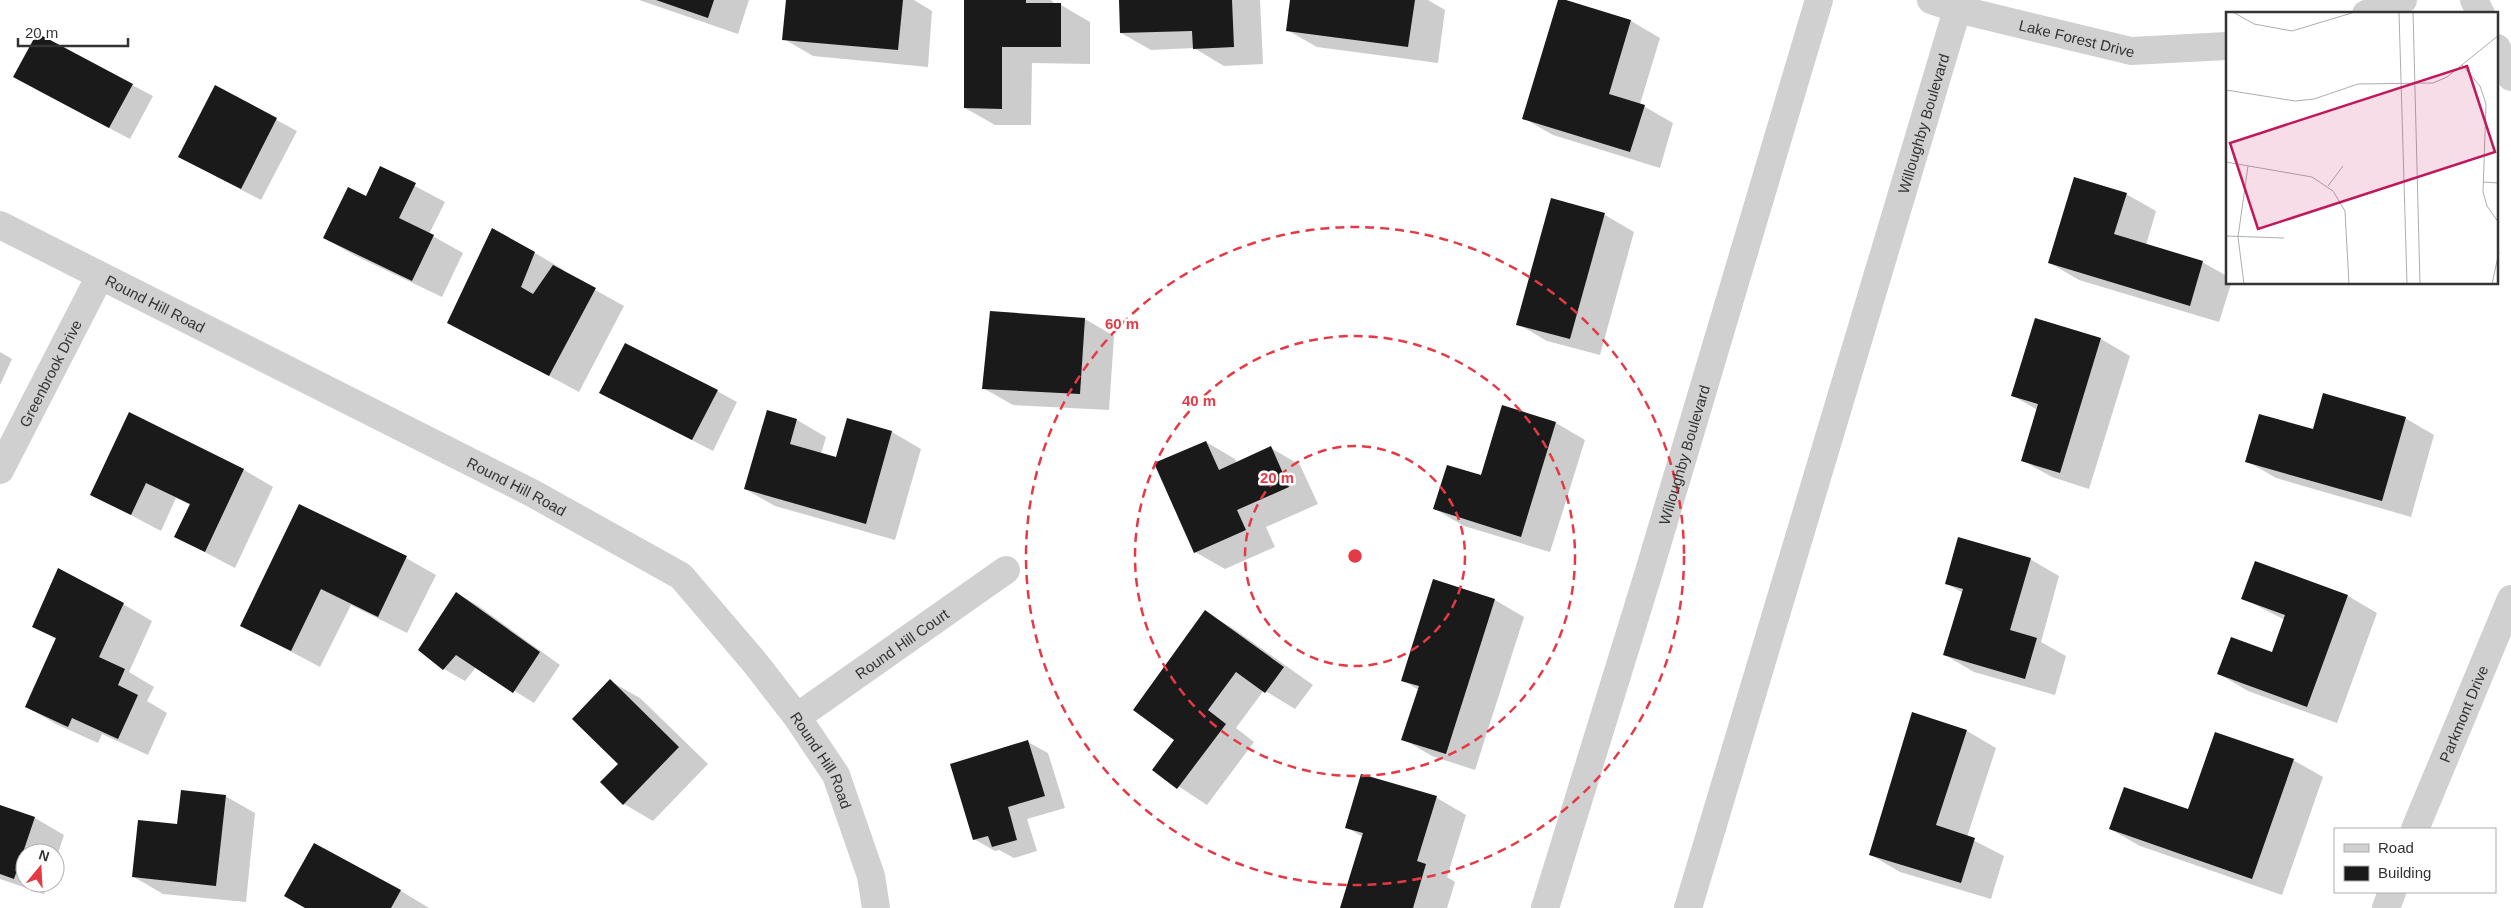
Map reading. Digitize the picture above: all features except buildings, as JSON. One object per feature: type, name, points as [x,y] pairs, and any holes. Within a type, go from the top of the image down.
[{"type":"street","name":"Willoughby Boulevard","points":[[1545,908],[1650,569],[1819,0]]},
{"type":"street","name":"Lake Forest Drive","points":[[1931,0],[1959,4],[2131,51],[2226,46]]},
{"type":"street","points":[[2371,12],[2403,0]]},
{"type":"street","points":[[2474,0],[2480,12]]},
{"type":"street","name":"Willoughby Boulevard","points":[[1688,908],[1959,4]]},
{"type":"street","points":[[2498,50],[2511,77]]},
{"type":"street","name":"Round Hill Road","points":[[0,224],[532,493],[681,576],[756,664],[797,717],[836,775],[872,876],[876,908]]},
{"type":"street","name":"Greenbrook Drive","points":[[0,470],[100,276]]},
{"type":"street","name":"Round Hill Court","points":[[797,717],[1006,570]]},
{"type":"street","name":"Parkmont Drive","points":[[2415,828],[2511,599]]},
{"type":"street","points":[[2386,908],[2392,893]]}]
